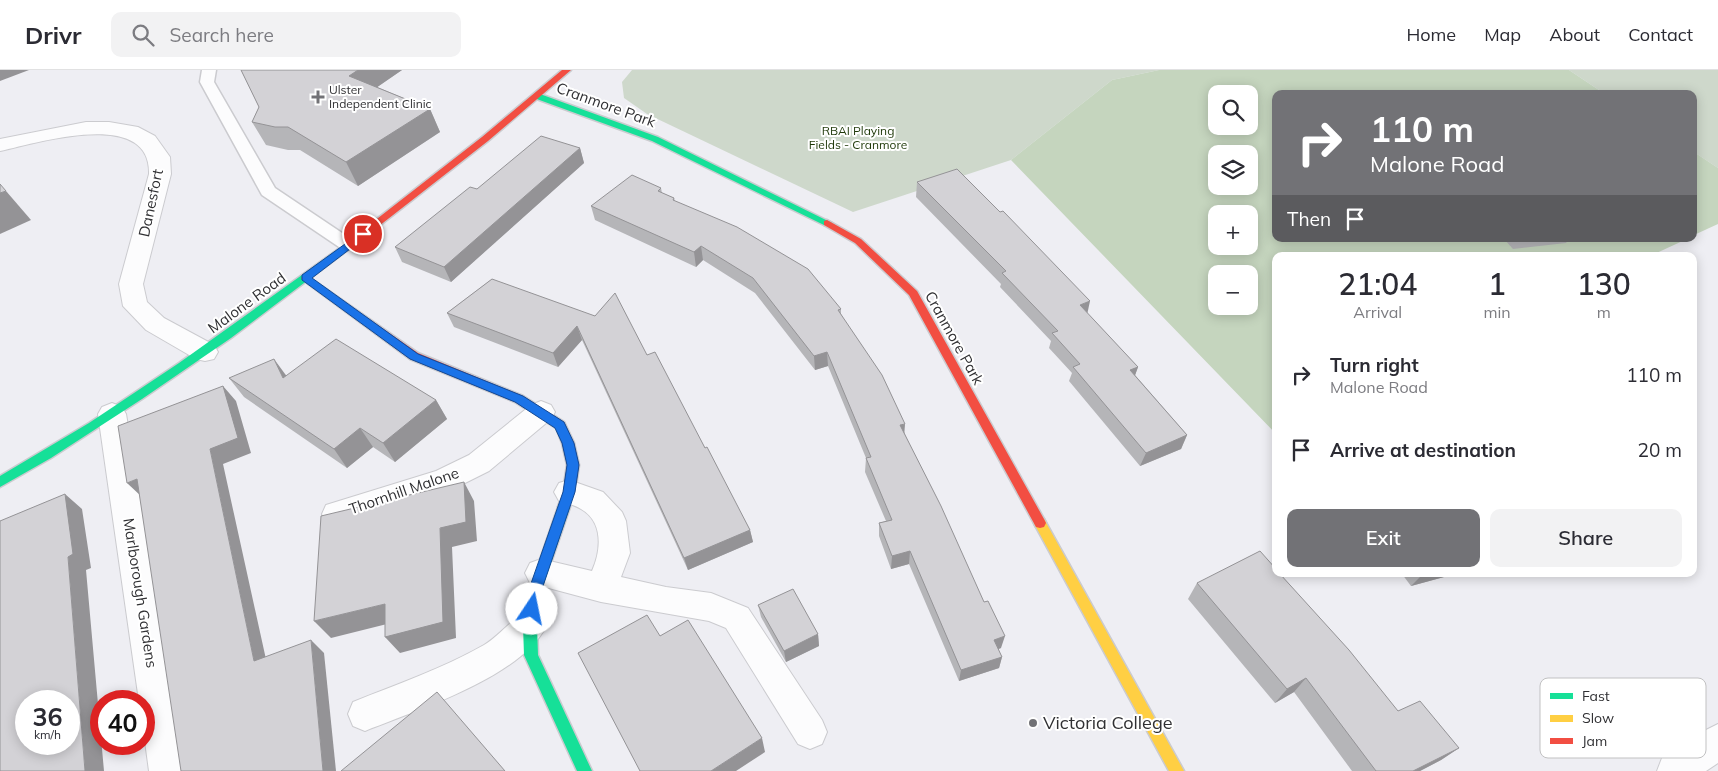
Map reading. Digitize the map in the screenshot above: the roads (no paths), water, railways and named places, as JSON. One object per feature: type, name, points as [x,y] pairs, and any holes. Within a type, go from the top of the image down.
[{"type":"street","name":"Malone Road","points":[[0,482],[112,414],[205,352],[306,278],[455,164],[568,70]]},
{"type":"street","name":"Cranmore Park","points":[[537,96],[655,139],[815,216],[858,241],[889,268],[913,293],[1177,771]]},
{"type":"street","name":"Danesfort","points":[[0,145],[55,132],[87,128],[129,131],[142,136],[153,145],[159,156],[160,174],[132,284],[135,306],[156,324],[205,352]]},
{"type":"street","points":[[306,278],[414,356],[519,399],[560,425],[568,443],[573,465],[569,492],[535,592],[530,626],[531,655],[585,771]]},
{"type":"street","name":"Thornhill Malone","points":[[337,514],[445,480],[479,463],[540,412]]},
{"type":"street","name":"Marlborough Gardens","points":[[112,414],[167,771]]},
{"type":"street","points":[[569,492],[593,501],[611,521],[615,553],[600,588]]},
{"type":"street","points":[[541,574],[666,601],[711,607],[737,618],[810,732]]},
{"type":"street","points":[[365,714],[455,678],[497,655],[530,626]]},
{"type":"street","points":[[1706,750],[1718,742]]},
{"type":"street","points":[[1675,771],[1694,758]]},
{"type":"lane","points":[[208,70],[207,82],[268,191],[348,245]]},
{"type":"place","name":"Ulster Independent Clinic","points":[[318,97]]},
{"type":"place","name":"Victoria College","points":[[1033,723]]},
{"type":"park label","name":"RBAI Playing Fields - Cranmore","points":[[858,138]]}]
